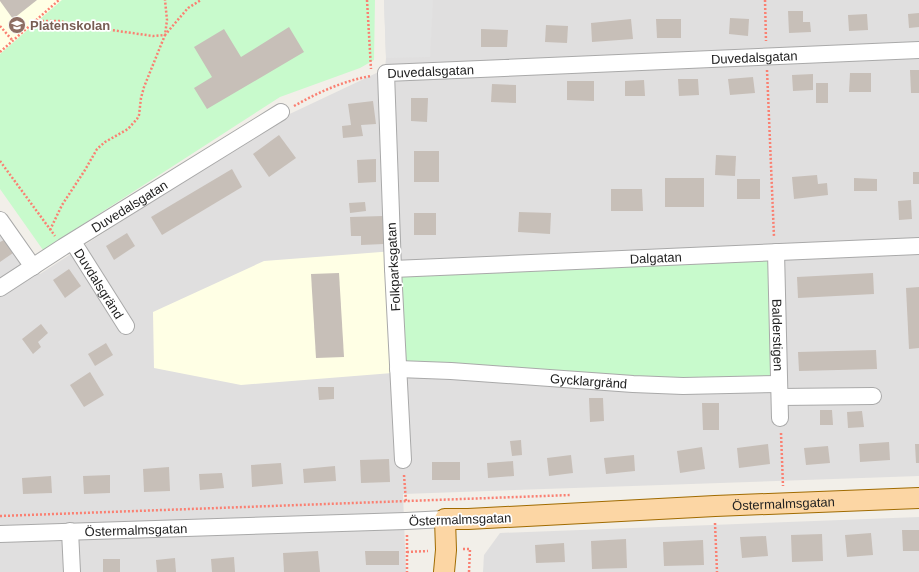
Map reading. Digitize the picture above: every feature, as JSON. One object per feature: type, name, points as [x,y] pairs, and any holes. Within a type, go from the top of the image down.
[{"type":"main road","name":"Östermalmsgatan","points":[[445,519],[919,498]]},
{"type":"main road","points":[[444,572],[446,550],[445,519]]},
{"type":"street","name":"Duvedalsgatan","points":[[378,75],[919,50]]},
{"type":"street","name":"Folkparksgatan","points":[[378,75],[393,269],[403,460]]},
{"type":"street","name":"Duvedalsgatan","points":[[0,288],[281,112]]},
{"type":"street","points":[[0,220],[33,267]]},
{"type":"street","name":"Duvdalsgränd","points":[[68,244],[126,326]]},
{"type":"street","name":"Dalgatan","points":[[393,269],[919,246]]},
{"type":"street","name":"Balderstigen","points":[[776,252],[780,418]]},
{"type":"street","name":"Gycklargränd","points":[[398,369],[451,371],[632,384],[873,396]]},
{"type":"street","name":"Östermalmsgatan","points":[[0,534],[445,519]]},
{"type":"street","points":[[70,531],[72,572]]},
{"type":"path","points":[[0,52],[59,0]]},
{"type":"path","points":[[50,230],[69,194],[97,149],[128,129],[139,115],[144,87],[165,35],[167,20],[165,0]]},
{"type":"path","points":[[34,21],[60,21],[84,28],[153,36],[165,35],[188,8],[201,0]]},
{"type":"path","points":[[367,0],[378,75]]},
{"type":"path","points":[[765,0],[773,221],[776,252]]},
{"type":"path","points":[[0,26],[13,41]]},
{"type":"path","name":"Duvedalsgatan","points":[[281,112],[331,87],[345,82],[378,75]]},
{"type":"path","points":[[0,161],[50,230],[68,244]]},
{"type":"path","points":[[780,418],[783,486],[790,486]]},
{"type":"path","points":[[0,516],[576,494]]},
{"type":"path","points":[[715,506],[717,572]]},
{"type":"shaded area","name":"Platenskolan","points":[[0,0],[62,0],[0,54]]},
{"type":"shaded area","points":[[384,0],[919,0],[919,476],[403,494],[406,572],[0,572],[0,219],[40,274],[279,119],[385,69]]},
{"type":"shaded area","points":[[384,0],[433,0],[430,57],[386,58]]},
{"type":"shaded area","points":[[394,251],[405,372],[241,385],[154,368],[153,312],[264,261]]},
{"type":"shaded area","points":[[919,517],[919,572],[483,572],[484,555],[500,533]]},
{"type":"green space","points":[[62,0],[375,0],[374,60],[360,68],[280,97],[43,250],[0,189],[0,54]]},
{"type":"green space","points":[[783,248],[785,385],[405,372],[394,263]]},
{"type":"building","points":[[0,0],[37,0],[13,19]]},
{"type":"building","points":[[788,11],[803,11],[803,22],[810,22],[811,32],[789,33]]},
{"type":"building","points":[[919,13],[919,27],[909,28],[908,14]]},
{"type":"building","points":[[867,14],[868,30],[849,31],[848,15]]},
{"type":"building","points":[[730,18],[749,19],[748,36],[729,34]]},
{"type":"building","points":[[631,19],[633,39],[592,42],[591,23]]},
{"type":"building","points":[[656,19],[681,19],[681,38],[657,38]]},
{"type":"building","points":[[546,25],[568,26],[567,43],[545,42]]},
{"type":"building","points":[[289,27],[304,52],[207,109],[194,88],[212,77],[194,47],[224,29],[241,57]]},
{"type":"building","points":[[481,29],[508,30],[507,47],[481,47]]},
{"type":"building","points":[[910,70],[919,70],[919,93],[911,93]]},
{"type":"building","points":[[850,73],[871,73],[871,92],[849,92]]},
{"type":"building","points":[[813,74],[813,90],[793,91],[792,75]]},
{"type":"building","points":[[753,77],[755,93],[730,95],[728,79]]},
{"type":"building","points":[[678,79],[698,79],[699,95],[679,96]]},
{"type":"building","points":[[644,80],[645,96],[625,96],[625,81]]},
{"type":"building","points":[[567,81],[594,81],[594,101],[567,100]]},
{"type":"building","points":[[816,83],[828,83],[828,103],[816,103]]},
{"type":"building","points":[[492,84],[516,85],[516,103],[491,102]]},
{"type":"building","points":[[411,98],[428,98],[427,122],[411,121]]},
{"type":"building","points":[[373,101],[376,124],[361,125],[363,136],[343,138],[342,126],[351,125],[348,104]]},
{"type":"building","points":[[279,135],[296,158],[269,177],[253,154]]},
{"type":"building","points":[[414,151],[439,151],[439,182],[414,182]]},
{"type":"building","points":[[716,155],[736,156],[735,176],[715,175]]},
{"type":"building","points":[[376,159],[376,182],[358,183],[357,160]]},
{"type":"building","points":[[232,169],[242,187],[162,235],[151,217]]},
{"type":"building","points":[[913,172],[919,172],[919,184],[913,184]]},
{"type":"building","points":[[817,175],[818,184],[827,183],[828,195],[794,199],[792,177]]},
{"type":"building","points":[[665,178],[704,178],[704,207],[665,207]]},
{"type":"building","points":[[854,178],[877,179],[877,191],[854,191]]},
{"type":"building","points":[[737,179],[760,179],[760,199],[737,199]]},
{"type":"building","points":[[611,189],[642,189],[643,211],[611,211]]},
{"type":"building","points":[[911,200],[912,219],[899,220],[898,201]]},
{"type":"building","points":[[365,202],[366,211],[350,213],[349,203]]},
{"type":"building","points":[[519,212],[551,213],[550,234],[518,232]]},
{"type":"building","points":[[414,213],[436,213],[436,235],[414,235]]},
{"type":"building","points":[[383,216],[384,244],[361,245],[361,236],[351,236],[350,217]]},
{"type":"building","points":[[127,233],[135,246],[114,260],[106,246]]},
{"type":"building","points":[[4,240],[13,253],[0,262],[0,242]]},
{"type":"building","points":[[69,269],[81,286],[65,298],[53,280]]},
{"type":"building","points":[[339,273],[344,357],[316,358],[311,274]]},
{"type":"building","points":[[873,273],[874,294],[798,298],[797,277]]},
{"type":"building","points":[[919,287],[919,348],[909,349],[906,288]]},
{"type":"building","points":[[41,324],[48,333],[38,342],[41,347],[33,354],[22,339]]},
{"type":"building","points":[[106,343],[113,355],[95,366],[88,354]]},
{"type":"building","points":[[876,350],[877,369],[799,371],[798,352]]},
{"type":"building","points":[[90,372],[104,395],[84,407],[70,385]]},
{"type":"building","points":[[318,387],[334,387],[334,399],[319,400]]},
{"type":"building","points":[[589,398],[603,398],[604,421],[590,422]]},
{"type":"building","points":[[702,403],[719,403],[719,430],[703,430]]},
{"type":"building","points":[[820,410],[832,410],[833,425],[820,425]]},
{"type":"building","points":[[862,411],[864,427],[848,428],[847,412]]},
{"type":"building","points":[[521,440],[522,455],[512,456],[510,441]]},
{"type":"building","points":[[889,442],[890,460],[860,462],[859,444]]},
{"type":"building","points":[[768,444],[770,464],[739,468],[737,448]]},
{"type":"building","points":[[915,444],[919,444],[919,463],[916,463]]},
{"type":"building","points":[[828,446],[830,463],[806,465],[804,448]]},
{"type":"building","points":[[702,447],[705,469],[680,473],[677,451]]},
{"type":"building","points":[[571,455],[573,473],[549,476],[547,458]]},
{"type":"building","points":[[634,455],[635,471],[606,474],[604,458]]},
{"type":"building","points":[[389,459],[390,482],[361,483],[360,460]]},
{"type":"building","points":[[513,461],[514,476],[488,478],[487,463]]},
{"type":"building","points":[[432,462],[460,462],[460,480],[432,480]]},
{"type":"building","points":[[281,463],[283,484],[252,487],[251,465]]},
{"type":"building","points":[[335,466],[336,481],[304,483],[303,469]]},
{"type":"building","points":[[169,467],[170,491],[144,492],[143,469]]},
{"type":"building","points":[[222,473],[224,488],[200,490],[199,474]]},
{"type":"building","points":[[110,475],[110,493],[84,494],[83,476]]},
{"type":"building","points":[[51,476],[52,493],[23,494],[22,478]]},
{"type":"building","points":[[902,530],[919,530],[919,551],[903,551]]},
{"type":"building","points":[[871,533],[873,555],[847,557],[845,535]]},
{"type":"building","points":[[822,534],[823,561],[792,562],[791,535]]},
{"type":"building","points":[[766,536],[768,556],[742,558],[740,537]]},
{"type":"building","points":[[626,539],[627,568],[592,569],[591,541]]},
{"type":"building","points":[[703,540],[704,565],[664,566],[663,542]]},
{"type":"building","points":[[564,543],[565,562],[536,563],[535,545]]},
{"type":"building","points":[[318,551],[320,572],[284,572],[283,553]]},
{"type":"building","points":[[365,551],[399,551],[399,565],[366,565]]},
{"type":"building","points":[[234,557],[235,572],[212,572],[211,559]]},
{"type":"building","points":[[175,558],[176,572],[157,572],[156,560]]},
{"type":"building","points":[[103,559],[120,559],[120,572],[103,572]]},
{"type":"place","name":"Platenskolan","points":[[17,25]]}]
